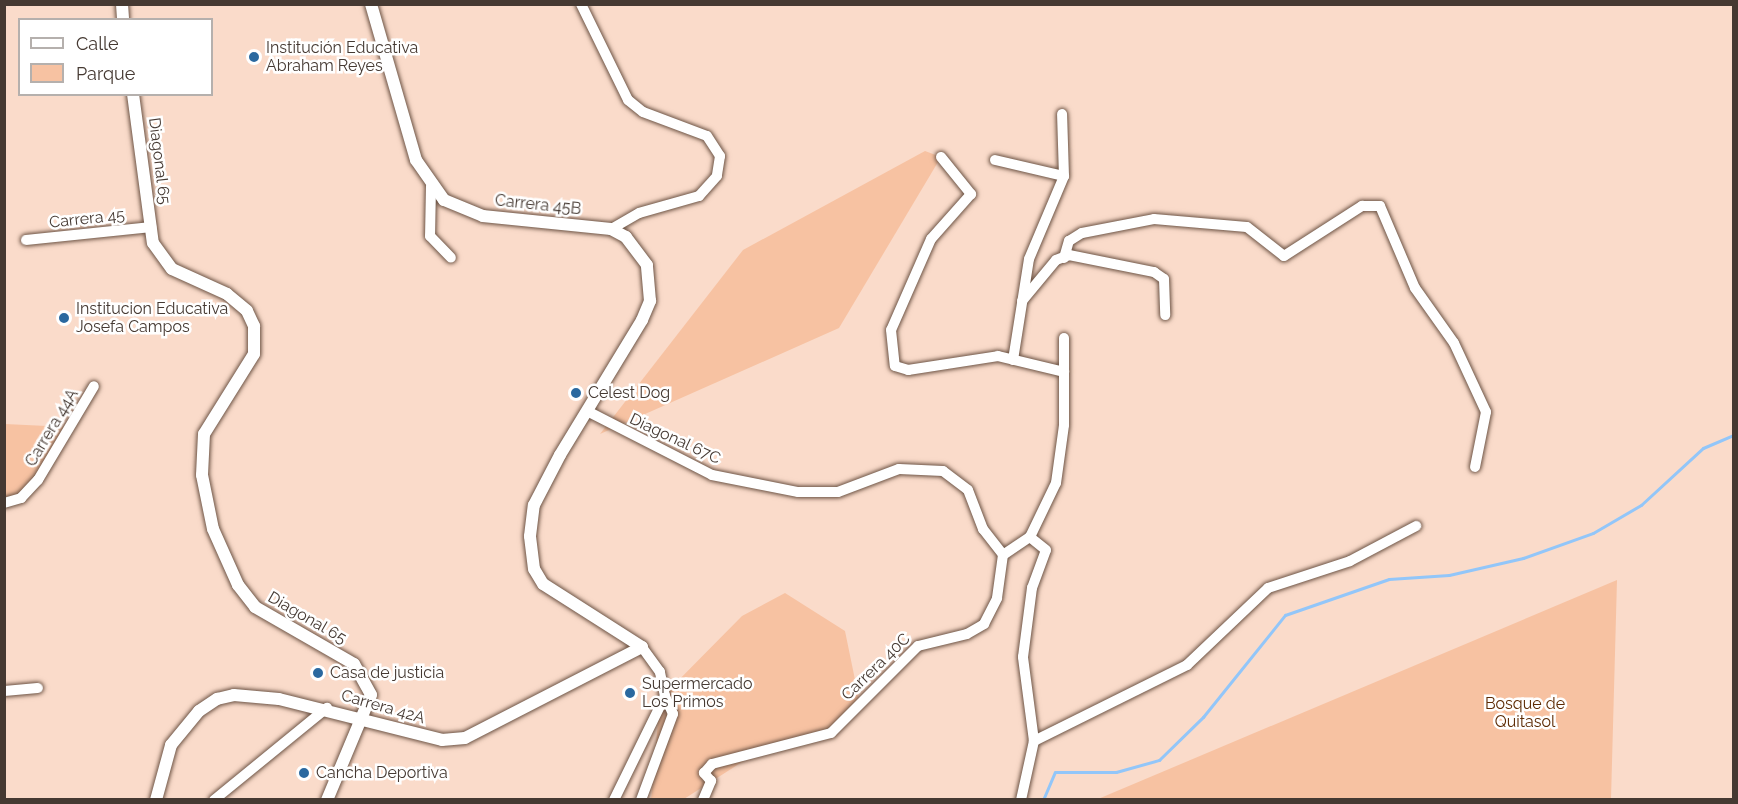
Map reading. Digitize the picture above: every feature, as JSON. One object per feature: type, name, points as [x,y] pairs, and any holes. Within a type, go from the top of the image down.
[{"type":"street","points":[[371,4],[398,111],[430,186],[430,236],[452,258]]},
{"type":"street","points":[[581,4],[628,100],[715,144],[717,176],[699,196],[639,213],[611,229],[642,254],[651,283],[650,301],[589,412],[534,505],[530,536],[534,569],[556,594],[642,647],[660,672],[665,696],[674,714],[641,800]]},
{"type":"street","name":"Diagonal 65","points":[[133,96],[153,243],[172,270],[232,298],[254,327],[254,354],[212,416],[201,450],[206,504],[225,558],[255,608],[354,664],[371,695],[327,800]]},
{"type":"street","points":[[1013,360],[1020,304],[1029,259],[1064,176],[1062,114]]},
{"type":"street","points":[[941,157],[971,194],[931,239],[922,269],[891,330],[895,366],[908,370],[967,359],[1013,360],[1064,372]]},
{"type":"street","points":[[995,160],[1064,176]]},
{"type":"street","name":"Carrera 45B","points":[[430,186],[444,200],[483,216],[611,229]]},
{"type":"street","points":[[1020,304],[1064,258],[1069,241],[1082,233],[1118,222],[1154,219],[1247,227],[1284,256],[1362,206],[1380,206],[1415,288],[1454,343],[1486,412],[1475,467]]},
{"type":"street","name":"Carrera 45","points":[[26,240],[151,227]]},
{"type":"street","points":[[1064,258],[1110,260],[1154,272],[1164,279],[1165,315]]},
{"type":"street","points":[[1003,555],[1030,537],[1056,483],[1064,372],[1064,338]]},
{"type":"street","name":"Carrera 44A","points":[[4,503],[21,498],[38,480],[94,386]]},
{"type":"street","name":"Diagonal 67C","points":[[589,412],[712,475],[823,494],[899,469],[943,471],[962,482],[991,544],[1003,555]]},
{"type":"street","points":[[1034,741],[1187,665],[1268,588],[1338,566],[1416,526]]},
{"type":"street","points":[[1021,800],[1034,741],[1023,657],[1032,588],[1046,550],[1030,537]]},
{"type":"street","name":"Carrera 40C","points":[[703,800],[711,781],[704,773],[712,764],[831,733],[918,646],[968,634],[984,624],[997,598],[1003,555]]},
{"type":"street","name":"Carrera 42A","points":[[156,800],[171,745],[199,711],[217,699],[234,695],[327,708],[442,741],[465,738],[642,647]]},
{"type":"street","points":[[4,691],[38,688]]},
{"type":"street","points":[[614,800],[665,696]]},
{"type":"street","points":[[214,800],[327,708]]},
{"type":"green space","points":[[925,151],[941,157],[839,328],[600,434],[743,250]]},
{"type":"green space","points":[[5,424],[68,427],[38,480],[5,503]]},
{"type":"green space","name":"Bosque de Quitasol","points":[[1617,580],[1611,799],[1098,799]]},
{"type":"green space","points":[[785,593],[845,631],[860,704],[810,742],[764,748],[684,799],[651,800],[660,699],[742,616]]},
{"type":"waterway","points":[[1043,800],[1055,772],[1116,772],[1159,760],[1203,717],[1285,615],[1389,579],[1449,575],[1523,558],[1593,533],[1641,505],[1703,448],[1734,435]]},
{"type":"place","name":"Institución Educativa Abraham Reyes","points":[[254,57]]},
{"type":"place","name":"Institucion Educativa Josefa Campos","points":[[64,318]]},
{"type":"place","name":"Celest Dog","points":[[576,393]]},
{"type":"place","name":"Casa de justicia","points":[[318,673]]},
{"type":"place","name":"Supermercado Los Primos","points":[[630,693]]},
{"type":"place","name":"Cancha Deportiva","points":[[304,773]]}]
